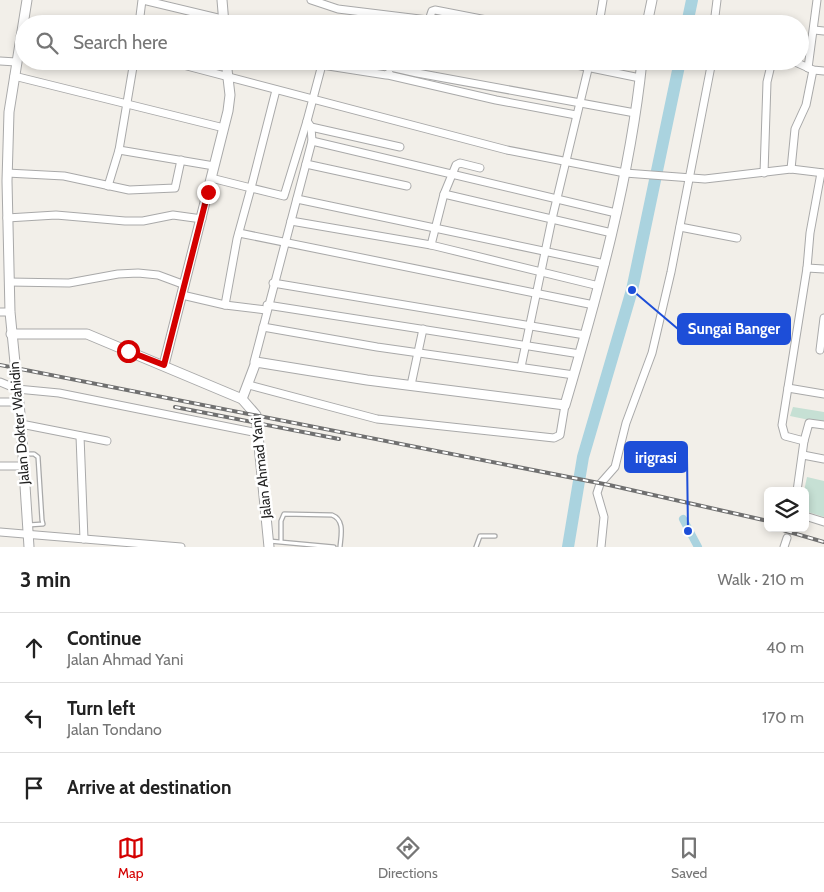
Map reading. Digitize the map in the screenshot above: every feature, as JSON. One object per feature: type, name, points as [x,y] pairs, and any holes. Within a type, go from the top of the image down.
[{"type":"street","name":"Jalan Dokter Wahidin","points":[[24,0],[24,15]]},
{"type":"street","points":[[140,15],[142,0],[198,15]]},
{"type":"street","points":[[222,0],[223,15]]},
{"type":"street","points":[[311,0],[338,9],[380,15]]},
{"type":"street","points":[[601,15],[604,0]]},
{"type":"street","points":[[649,15],[652,0]]},
{"type":"street","points":[[715,15],[716,0]]},
{"type":"street","points":[[792,169],[795,129],[806,105],[817,0]]},
{"type":"street","points":[[432,15],[435,10],[461,15]]},
{"type":"street","points":[[814,30],[824,31]]},
{"type":"street","points":[[0,61],[15,62]]},
{"type":"street","name":"Jalan Dokter Wahidin","points":[[15,69],[9,112],[4,178],[8,218],[9,282],[5,312],[11,334],[22,424],[30,547]]},
{"type":"street","points":[[811,69],[824,71]]},
{"type":"street","points":[[108,186],[119,150],[133,70]]},
{"type":"street","points":[[202,70],[314,100],[385,116],[507,150],[567,160],[627,174],[721,179],[792,169],[822,173],[810,233],[782,432],[790,438],[804,441]]},
{"type":"street","points":[[164,365],[224,128],[230,95],[227,70]]},
{"type":"street","points":[[211,178],[284,196],[309,124],[320,70]]},
{"type":"street","points":[[360,70],[496,100],[576,115]]},
{"type":"street","points":[[388,75],[390,70]]},
{"type":"street","points":[[407,70],[635,113]]},
{"type":"street","points":[[521,367],[552,219],[588,70]]},
{"type":"street","points":[[611,70],[640,78]]},
{"type":"street","points":[[309,124],[312,141],[246,392],[377,419],[554,438],[560,435],[565,405],[594,305],[627,174],[641,70]]},
{"type":"street","points":[[601,547],[604,517],[598,498],[598,488],[615,468],[626,423],[652,353],[680,227],[710,70]]},
{"type":"street","points":[[764,173],[767,82],[770,70]]},
{"type":"street","points":[[14,76],[224,128]]},
{"type":"street","points":[[225,305],[239,233],[276,90]]},
{"type":"street","points":[[309,124],[400,147]]},
{"type":"street","points":[[312,141],[616,213]]},
{"type":"street","points":[[119,150],[214,166]]},
{"type":"street","points":[[4,178],[64,176],[129,190],[176,188],[181,160]]},
{"type":"street","points":[[306,164],[407,186]]},
{"type":"street","points":[[431,245],[451,174],[458,164],[480,168]]},
{"type":"street","points":[[444,194],[612,233]]},
{"type":"street","points":[[297,199],[546,250],[605,264]]},
{"type":"street","points":[[8,218],[56,215],[143,221],[173,215],[202,219]]},
{"type":"street","points":[[291,221],[431,245],[599,286]]},
{"type":"street","points":[[680,227],[737,238]]},
{"type":"street","points":[[239,233],[594,305]]},
{"type":"street","points":[[806,268],[824,269]]},
{"type":"street","points":[[9,282],[70,283],[118,274],[138,273],[158,276],[185,285]]},
{"type":"street","points":[[273,284],[585,335]]},
{"type":"street","points":[[182,295],[225,305],[267,307],[580,354]]},
{"type":"street","points":[[820,350],[824,318]]},
{"type":"street","points":[[263,327],[574,375]]},
{"type":"street","points":[[412,385],[423,329]]},
{"type":"street","name":"Jalan Ahmad Yani","points":[[11,334],[83,334],[164,365],[246,392],[254,410],[258,432],[269,544]]},
{"type":"street","points":[[254,362],[565,405]]},
{"type":"street","points":[[0,382],[17,389],[60,393],[258,432]]},
{"type":"street","points":[[788,388],[824,394]]},
{"type":"street","points":[[0,402],[18,402]]},
{"type":"street","points":[[798,487],[804,441],[809,423],[824,425]]},
{"type":"street","points":[[22,424],[107,441]]},
{"type":"street","points":[[80,436],[84,539]]},
{"type":"street","points":[[803,455],[824,459]]},
{"type":"street","points":[[0,466],[24,466]]},
{"type":"street","points":[[809,517],[824,522]]},
{"type":"street","points":[[0,532],[28,529],[84,539],[181,547]]},
{"type":"street","points":[[784,547],[787,538]]},
{"type":"lane","points":[[23,454],[34,454],[38,457],[43,524],[28,529]]},
{"type":"lane","points":[[281,541],[281,521],[284,514],[332,515],[339,518],[341,523],[340,547]]},
{"type":"lane","points":[[476,547],[480,536],[495,536]]},
{"type":"lane","points":[[269,544],[281,541],[334,547]]},
{"type":"green space","points":[[793,407],[824,412],[824,423],[790,416]]},
{"type":"green space","points":[[807,477],[824,481],[824,517],[809,512],[809,487],[805,487]]},
{"type":"waterway","points":[[689,15],[692,0]]},
{"type":"waterway","points":[[568,547],[583,457],[632,290],[678,70]]},
{"type":"waterway","points":[[683,519],[698,547]]},
{"type":"tunnel","points":[[787,538],[788,532]]},
{"type":"railway","points":[[0,365],[609,485],[764,520]]},
{"type":"railway","points":[[175,407],[339,439]]},
{"type":"railway","points":[[790,532],[824,542]]},
{"type":"place","name":"Sungai Banger","points":[[632,290]]},
{"type":"place","name":"irigrasi","points":[[688,531]]},
{"type":"route","points":[[128,351],[164,365],[208,192]]}]
